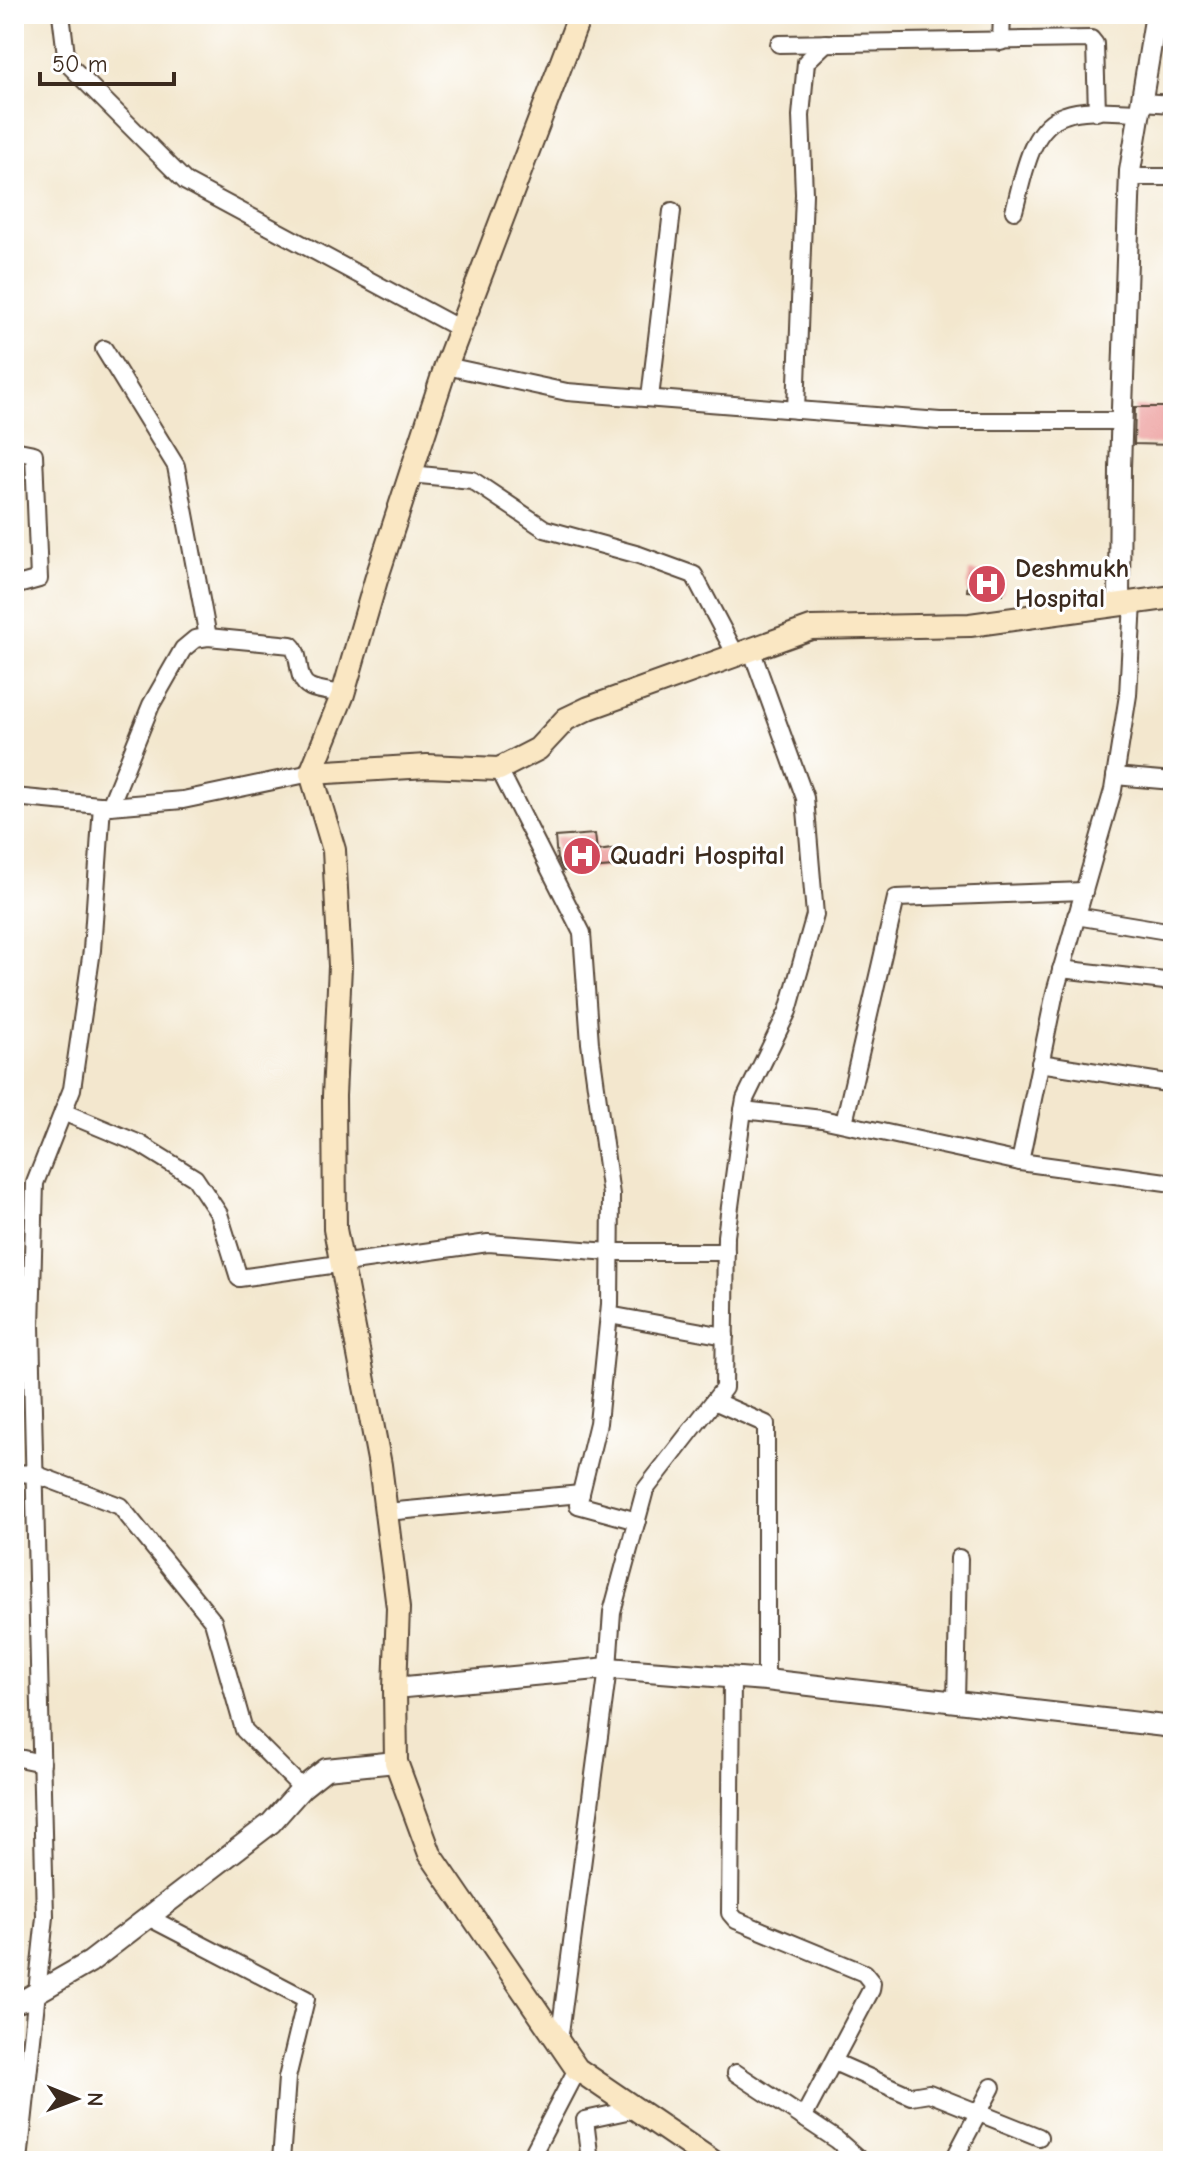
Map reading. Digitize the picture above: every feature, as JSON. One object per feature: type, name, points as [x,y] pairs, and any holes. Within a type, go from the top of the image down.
[{"type":"main road","points":[[580,14],[446,366],[343,694],[311,773],[334,850],[340,966],[334,1096],[335,1229],[380,1465],[398,1608],[396,1762],[430,1854],[577,2069],[712,2161]]},
{"type":"main road","points":[[311,773],[427,766],[499,769],[538,749],[566,719],[589,708],[811,628],[970,625],[1173,597]]},
{"type":"street","points":[[61,14],[67,63],[186,182],[460,329]]},
{"type":"street","points":[[1001,42],[1002,14]]},
{"type":"street","points":[[1020,1162],[1061,969],[1115,776],[1128,695],[1122,421],[1130,177],[1156,14]]},
{"type":"street","points":[[779,44],[1091,39],[1095,44],[1097,112]]},
{"type":"street","points":[[796,410],[804,194],[801,116],[806,62],[826,43]]},
{"type":"street","points":[[1014,211],[1034,145],[1040,135],[1060,117],[1173,104]]},
{"type":"street","points":[[1130,177],[1173,177]]},
{"type":"street","points":[[650,398],[672,211]]},
{"type":"street","points":[[104,349],[176,466],[208,637]]},
{"type":"street","points":[[446,366],[567,392],[940,421],[1122,421]]},
{"type":"street","points":[[14,450],[34,454],[39,579],[14,586]]},
{"type":"street","points":[[410,474],[472,480],[545,529],[639,555],[694,575],[744,652],[805,798],[815,915],[788,1011],[745,1099],[726,1252],[724,1388],[645,1490],[612,1612],[608,1668],[559,2041]]},
{"type":"street","points":[[19,2161],[45,1917],[31,1326],[35,1183],[72,1089],[92,950],[106,805],[151,705],[183,649],[195,639],[208,637],[291,645],[297,650],[305,683],[343,694]]},
{"type":"street","points":[[499,769],[582,933],[590,1043],[611,1195],[609,1315],[598,1423],[578,1505],[637,1521]]},
{"type":"street","points":[[14,797],[106,805],[183,800],[311,773]]},
{"type":"street","points":[[1115,776],[1173,781]]},
{"type":"street","points":[[844,1123],[896,898],[1084,891]]},
{"type":"street","points":[[1076,916],[1173,932]]},
{"type":"street","points":[[1061,969],[1173,982]]},
{"type":"street","points":[[1040,1063],[1173,1084]]},
{"type":"street","points":[[743,1110],[844,1123],[1020,1162],[1173,1183]]},
{"type":"street","points":[[63,1112],[140,1144],[195,1178],[219,1214],[239,1278],[488,1243],[610,1252],[726,1252]]},
{"type":"street","points":[[609,1315],[725,1336]]},
{"type":"street","points":[[714,1401],[766,1424],[766,1680]]},
{"type":"street","points":[[14,1473],[35,1474],[120,1506],[213,1621],[244,1730],[302,1788]]},
{"type":"street","points":[[386,1512],[581,1494]]},
{"type":"street","points":[[956,1701],[959,1558]]},
{"type":"street","points":[[395,1688],[608,1668],[766,1680],[1173,1727]]},
{"type":"street","points":[[732,1679],[730,1913],[736,1920],[870,1977],[871,1990],[803,2118]]},
{"type":"street","points":[[14,1757],[42,1763]]},
{"type":"street","points":[[14,2003],[90,1962],[271,1823],[302,1788],[326,1769],[396,1762]]},
{"type":"street","points":[[148,1917],[306,1999],[287,2078],[281,2161]]},
{"type":"street","points":[[834,2062],[911,2096],[929,2093],[1039,2137]]},
{"type":"street","points":[[529,2161],[577,2069]]},
{"type":"street","points":[[736,2073],[844,2145],[861,2161]]},
{"type":"street","points":[[953,2161],[992,2087]]},
{"type":"street","points":[[590,2161],[585,2120],[636,2109]]},
{"type":"building","points":[[1135,407],[1173,407],[1173,445],[1134,444]]},
{"type":"building","points":[[969,571],[1005,575],[1003,594],[967,591]]},
{"type":"building","points":[[595,834],[597,851],[612,849],[613,867],[563,871],[557,859],[555,837]]},
{"type":"place","name":"Deshmukh Hospital","points":[[987,584]]},
{"type":"place","name":"Quadri Hospital","points":[[582,856]]}]
